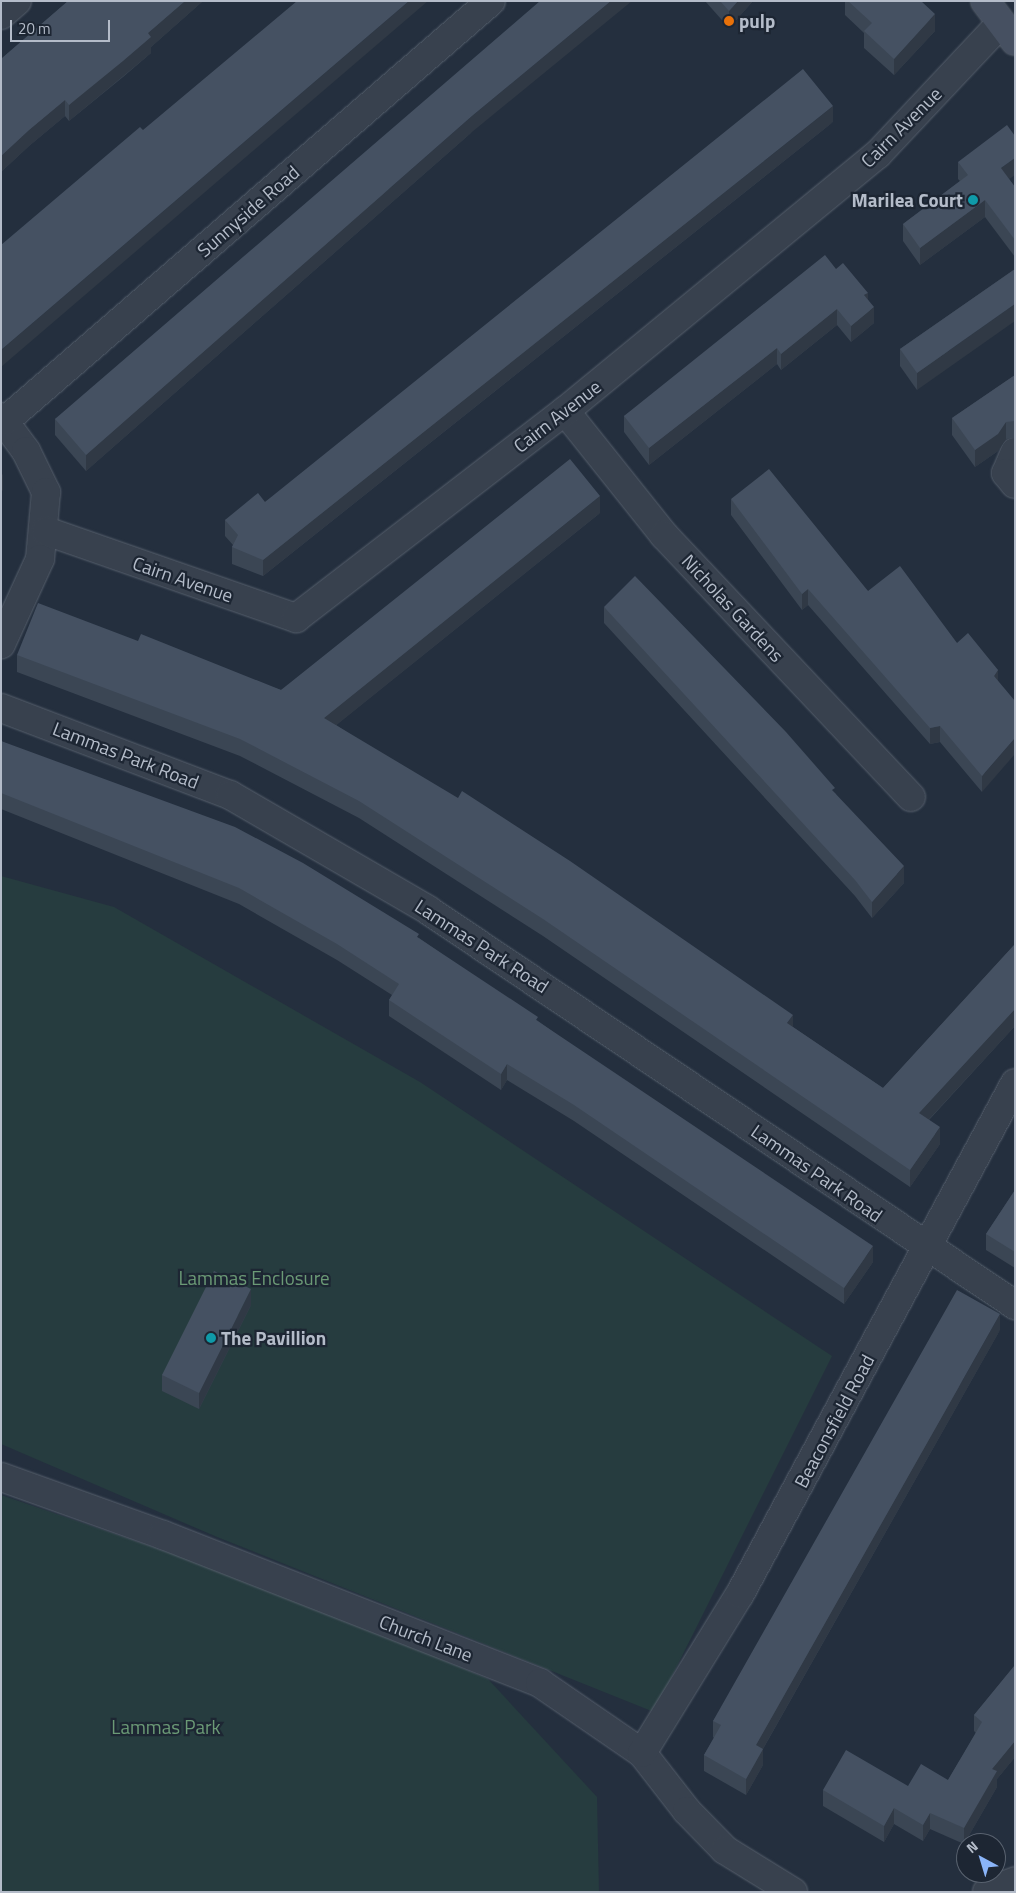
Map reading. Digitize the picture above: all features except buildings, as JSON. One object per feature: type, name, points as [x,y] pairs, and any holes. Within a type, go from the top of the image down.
[{"type":"main road","points":[[985,1],[1008,32]]},
{"type":"street","points":[[1,15],[17,1]]},
{"type":"street","name":"Sunnyside Road","points":[[3,419],[491,1]]},
{"type":"street","name":"Cairn Avenue","points":[[46,531],[296,618],[565,411],[878,155],[1008,32]]},
{"type":"street","name":"Nicholas Gardens","points":[[565,411],[664,535],[911,796]]},
{"type":"street","points":[[1,644],[40,559],[46,531],[46,492],[3,419]]},
{"type":"street","points":[[1015,452],[1006,473],[1015,484]]},
{"type":"street","name":"Lammas Park Road","points":[[1,708],[230,795],[428,910],[684,1080],[926,1249],[1015,1305]]},
{"type":"street","name":"Beaconsfield Road","points":[[642,1753],[740,1594],[1015,1083]]},
{"type":"street","name":"Church Lane","points":[[1,1477],[163,1535],[540,1682],[642,1753],[687,1811],[725,1850],[793,1892]]},
{"type":"green space","name":"Lammas Enclosure","points":[[1,876],[114,907],[420,1082],[832,1356],[654,1712],[217,1537],[1,1444]]},
{"type":"green space","name":"Lammas Park","points":[[1,1495],[284,1592],[488,1679],[597,1797],[599,1892],[1,1892]]},
{"type":"place","name":"pulp","points":[[729,21]]},
{"type":"place","name":"Marilea Court","points":[[973,200]]},
{"type":"place","name":"The Pavillion","points":[[211,1338]]}]
